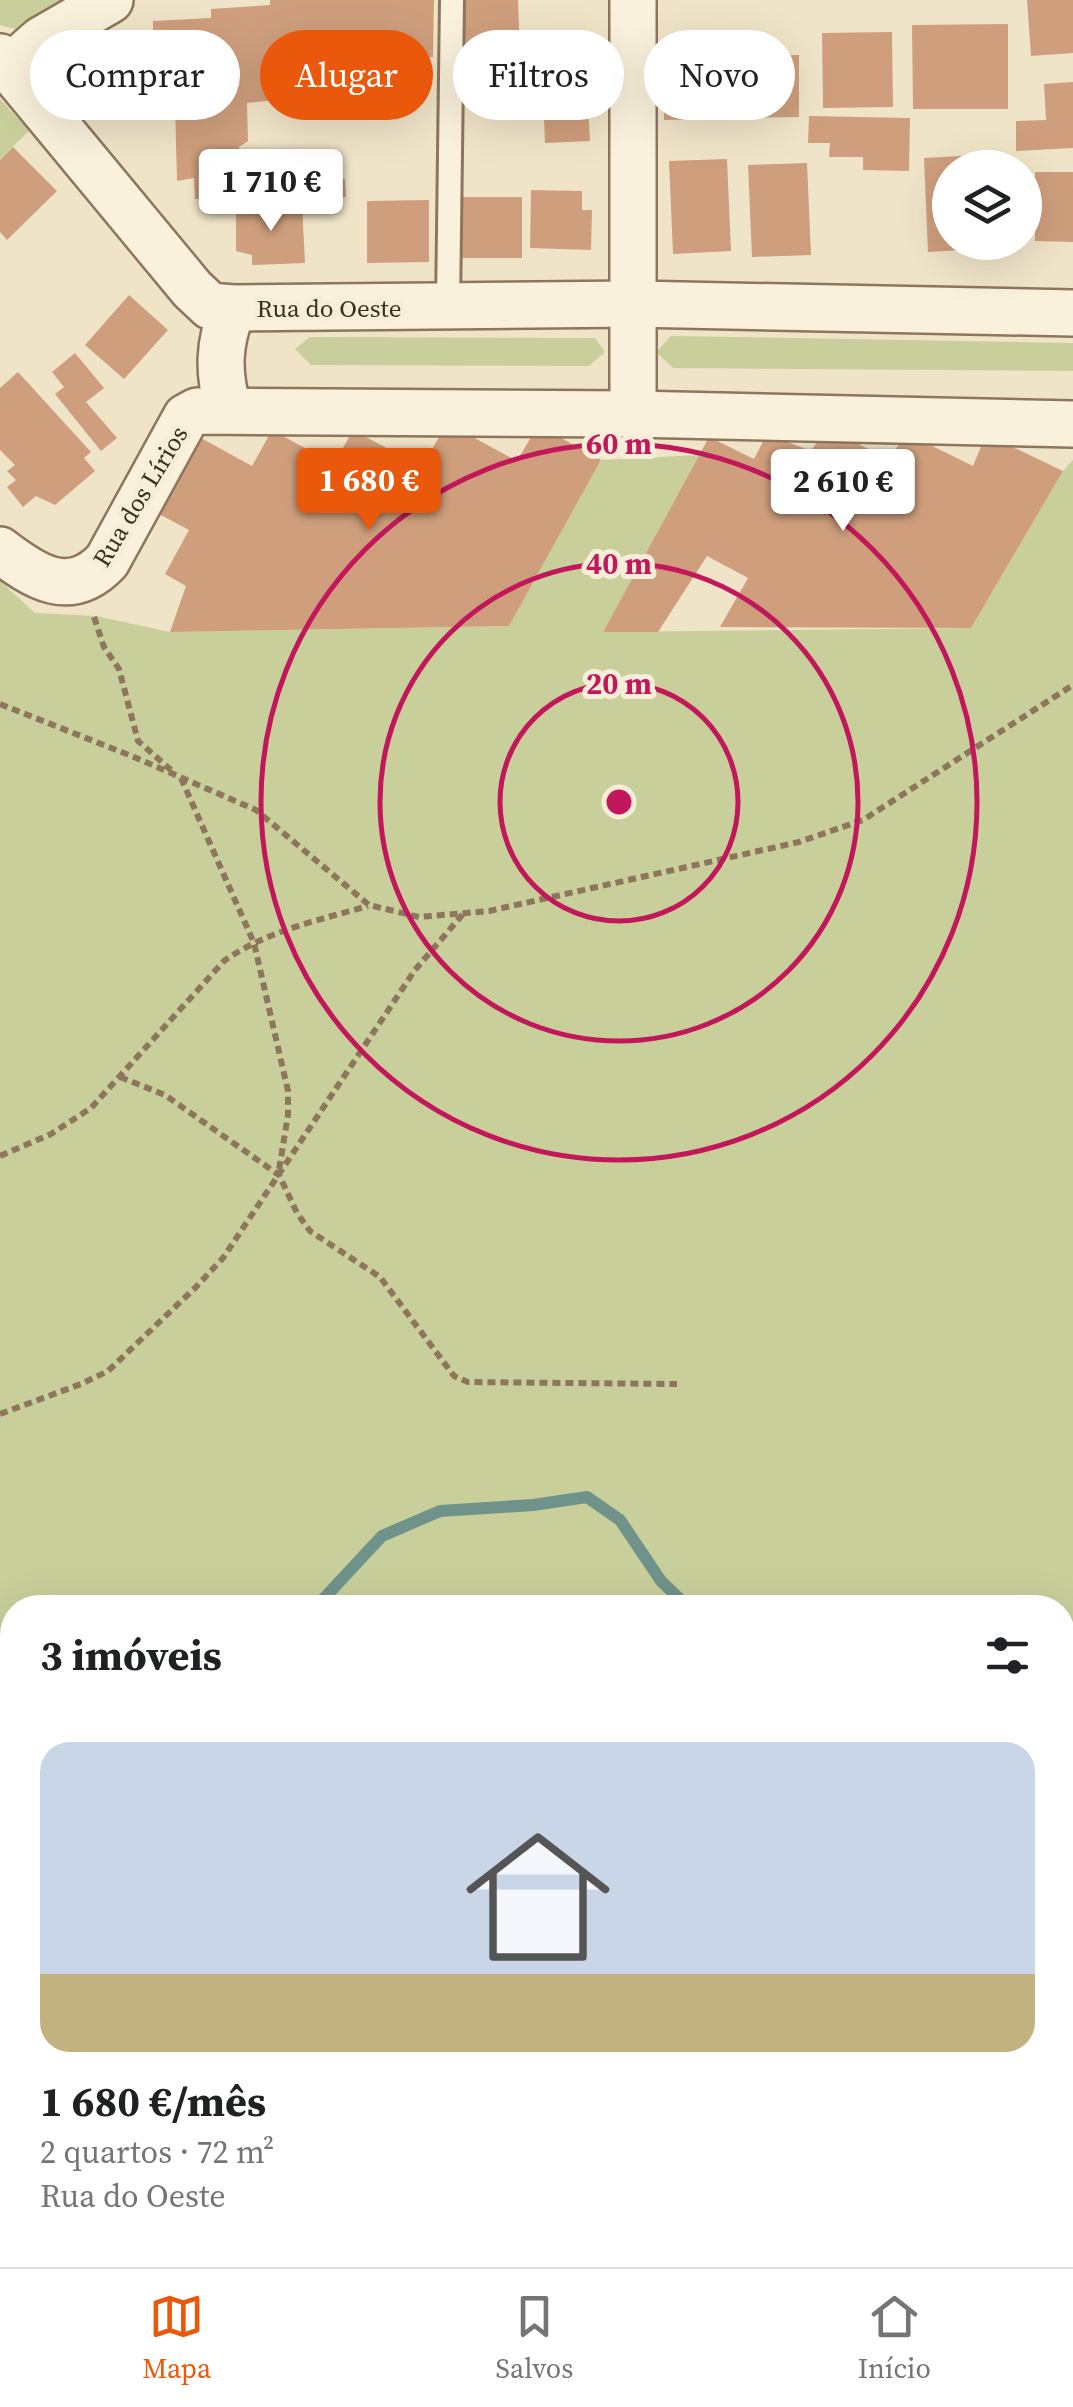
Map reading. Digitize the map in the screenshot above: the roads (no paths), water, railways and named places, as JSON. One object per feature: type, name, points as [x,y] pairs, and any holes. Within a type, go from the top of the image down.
[{"type":"street","points":[[110,0],[4,62],[192,288],[210,306],[233,308]]},
{"type":"street","points":[[633,0],[633,414]]},
{"type":"street","name":"Rua do Oeste","points":[[228,409],[221,383],[220,356],[223,330],[233,308],[634,304],[1073,313]]},
{"type":"street","points":[[228,409],[1073,424]]},
{"type":"street","name":"Rua dos Lírios","points":[[0,550],[51,582],[95,574],[107,560],[186,418],[196,410],[228,409]]},
{"type":"lane","points":[[448,307],[452,0]]},
{"type":"waterway","points":[[327,1595],[382,1536],[440,1511],[587,1497],[620,1520],[661,1581],[676,1595]]}]
